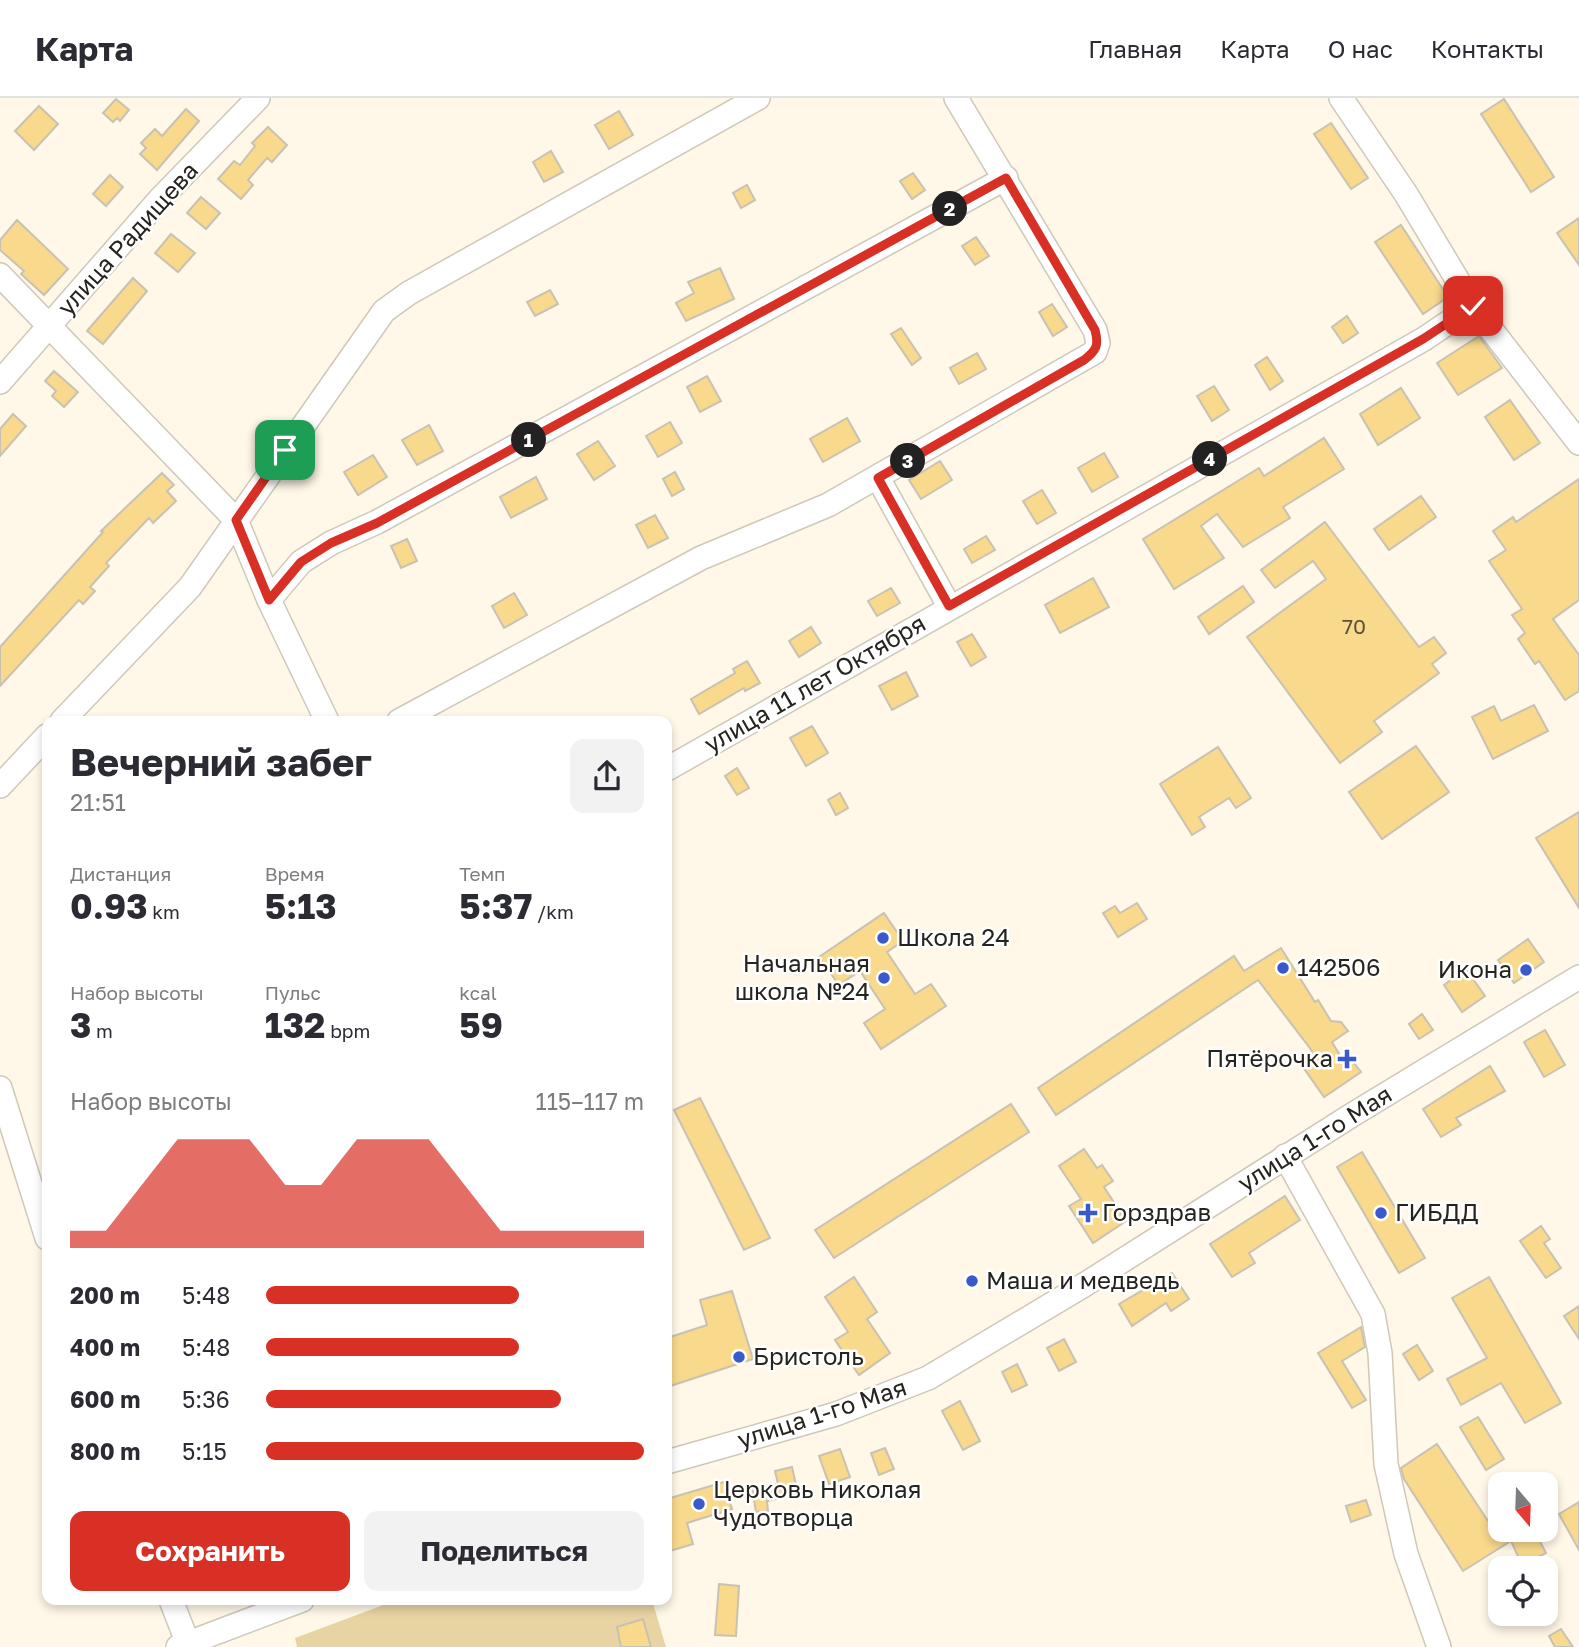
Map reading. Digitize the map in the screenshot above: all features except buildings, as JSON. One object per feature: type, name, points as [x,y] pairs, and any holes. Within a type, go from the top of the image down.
[{"type":"street","name":"улица Радищева","points":[[0,382],[160,200],[258,98]]},
{"type":"street","points":[[67,716],[190,587],[384,311],[409,293],[758,98]]},
{"type":"street","points":[[407,716],[701,558],[798,518],[878,478],[1095,352],[1098,343],[1095,330],[956,98]]},
{"type":"street","points":[[1341,98],[1406,194],[1473,306],[1579,443]]},
{"type":"street","points":[[269,600],[301,562],[331,543],[377,523],[1006,178]]},
{"type":"street","points":[[0,275],[236,520],[269,600],[325,716]]},
{"type":"street","name":"улица 11 лет Октября","points":[[672,766],[949,606],[1411,346],[1473,306]]},
{"type":"street","points":[[878,478],[949,606]]},
{"type":"street","points":[[0,786],[42,741]]},
{"type":"street","name":"улица 1-го Мая","points":[[672,1461],[836,1414],[928,1378],[1095,1279],[1285,1156],[1579,977]]},
{"type":"street","points":[[0,1088],[42,1222]]},
{"type":"street","points":[[1285,1156],[1373,1314],[1380,1344],[1386,1464],[1406,1554],[1439,1647]]},
{"type":"street","points":[[173,1605],[183,1645],[289,1605]]},
{"type":"shaded area","points":[[384,1605],[653,1605],[666,1647],[297,1647],[295,1638]]},
{"type":"place","name":"Школа 24","points":[[883,938]]},
{"type":"place","name":"142506","points":[[1283,968]]},
{"type":"place","name":"Икона","points":[[1526,970]]},
{"type":"place","name":"Начальная школа №24","points":[[884,978]]},
{"type":"place","name":"Пятёрочка","points":[[1347,1059]]},
{"type":"place","name":"Горздрав","points":[[1088,1213]]},
{"type":"place","name":"ГИБДД","points":[[1381,1213]]},
{"type":"place","name":"Маша и медведь","points":[[972,1281]]},
{"type":"place","name":"Бристоль","points":[[739,1357]]},
{"type":"place","name":"Церковь Николая Чудотворца","points":[[699,1504]]},
{"type":"route","points":[[285,450],[236,520],[269,600],[301,562],[331,543],[377,523],[1006,178],[1095,330],[1098,343],[1095,352],[1084,360],[878,478],[949,606],[1423,339],[1473,306]]}]
